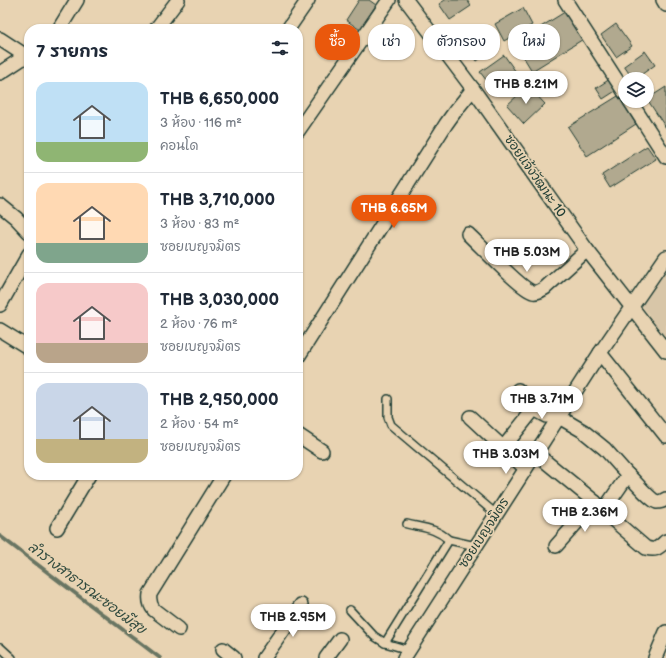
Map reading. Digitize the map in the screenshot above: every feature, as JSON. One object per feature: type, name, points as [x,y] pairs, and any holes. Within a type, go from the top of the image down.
[{"type":"street","points":[[62,24],[77,0]]},
{"type":"street","points":[[160,24],[178,0]]},
{"type":"street","points":[[291,24],[308,0]]},
{"type":"street","points":[[303,123],[389,0]]},
{"type":"street","name":"ซอยแจ้งวัฒนะ 10","points":[[406,0],[473,89],[587,250],[666,351]]},
{"type":"street","points":[[565,0],[618,82]]},
{"type":"street","points":[[663,0],[666,5]]},
{"type":"street","points":[[0,39],[24,53]]},
{"type":"street","points":[[0,73],[24,58]]},
{"type":"street","points":[[303,349],[442,131],[456,110],[473,89]]},
{"type":"street","points":[[634,108],[666,157]]},
{"type":"street","points":[[0,204],[24,227]]},
{"type":"street","points":[[468,234],[520,285],[533,292],[538,292],[545,288],[587,250]]},
{"type":"street","name":"ซอยเบญจมิตร","points":[[406,654],[600,353],[666,257]]},
{"type":"street","points":[[0,306],[24,263]]},
{"type":"street","points":[[0,330],[24,345]]},
{"type":"street","points":[[600,353],[666,436]]},
{"type":"street","points":[[518,390],[534,409],[547,416],[559,417],[584,431],[605,449],[650,498],[656,502],[662,502],[666,499]]},
{"type":"street","points":[[503,448],[534,409]]},
{"type":"street","points":[[470,417],[525,468]]},
{"type":"street","points":[[303,438],[322,451]]},
{"type":"street","points":[[536,453],[646,548],[653,550],[658,548],[666,541]]},
{"type":"street","points":[[556,546],[599,507],[628,474]]},
{"type":"street","points":[[57,528],[87,480]]},
{"type":"street","points":[[179,629],[154,610],[151,606],[149,598],[150,594],[221,480]]},
{"type":"street","points":[[264,658],[301,605]]},
{"type":"street","points":[[655,658],[666,632]]},
{"type":"street","points":[[326,658],[340,639]]},
{"type":"street","points":[[223,649],[234,658]]},
{"type":"lane","points":[[388,398],[388,417],[391,425],[496,514]]},
{"type":"lane","points":[[407,524],[433,530],[442,534],[449,540],[476,546]]},
{"type":"lane","points":[[384,643],[449,540]]},
{"type":"lane","points":[[350,610],[374,636],[406,654]]},
{"type":"lane","points":[[0,647],[12,658]]},
{"type":"shaded area","points":[[666,269],[666,338],[641,304]]},
{"type":"building","points":[[359,0],[369,0],[376,5],[360,30],[360,24],[352,24],[346,20]]},
{"type":"building","points":[[445,0],[467,0],[471,6],[450,20],[439,4]]},
{"type":"building","points":[[523,8],[531,24],[508,24],[508,39],[504,41],[500,33],[500,24],[495,24]]},
{"type":"building","points":[[568,10],[585,38],[560,54],[560,24],[546,24]]},
{"type":"building","points":[[616,24],[632,46],[616,57],[601,35]]},
{"type":"building","points":[[645,51],[655,65],[645,72],[628,72],[624,66]]},
{"type":"building","points":[[504,55],[516,72],[493,89],[480,72],[497,60],[500,60],[500,58]]},
{"type":"building","points":[[525,60],[550,60],[532,71]]},
{"type":"building","points":[[610,79],[617,90],[603,99],[596,88]]},
{"type":"building","points":[[528,86],[545,104],[524,124],[507,105]]},
{"type":"building","points":[[666,87],[666,128],[653,108],[654,95]]},
{"type":"building","points":[[618,96],[618,108],[626,108],[636,124],[587,156],[568,127]]},
{"type":"building","points":[[647,146],[656,159],[610,188],[602,175]]},
{"type":"waterway","name":"ลำรางสาธารณะซอยมีสุข","points":[[0,536],[160,658]]}]
